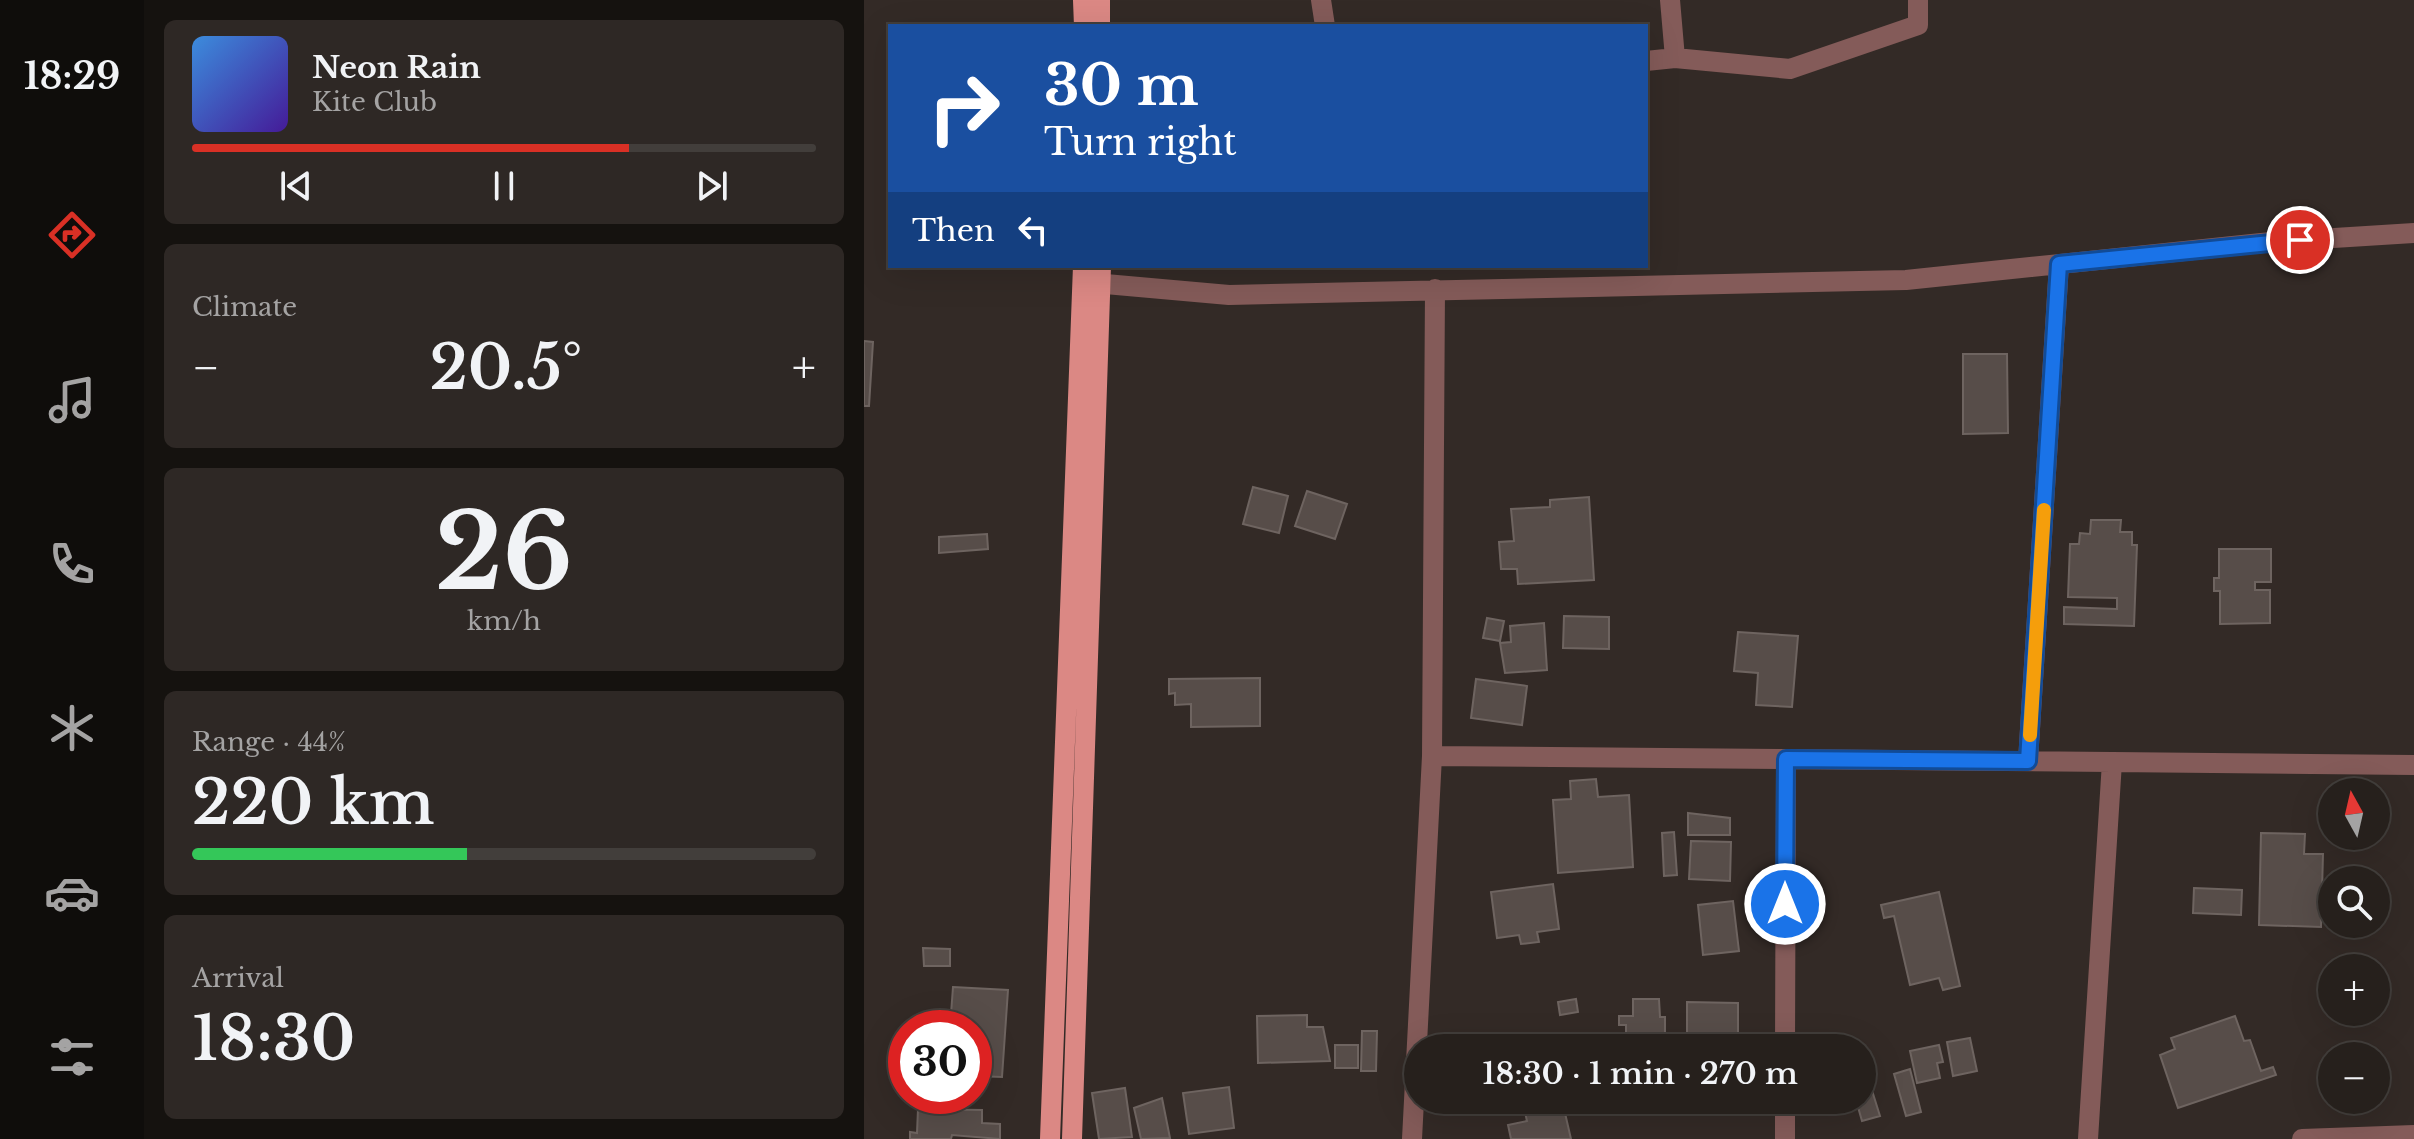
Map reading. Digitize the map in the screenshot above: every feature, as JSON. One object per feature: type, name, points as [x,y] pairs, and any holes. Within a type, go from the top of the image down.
[{"type":"main road","points":[[1083,0],[1084,24]]},
{"type":"main road","points":[[1100,0],[1100,24]]},
{"type":"main road","points":[[1050,1139],[1092,274]]},
{"type":"main road","points":[[1072,1139],[1092,274]]},
{"type":"street","points":[[1321,0],[1325,24]]},
{"type":"street","points":[[1670,0],[1675,58]]},
{"type":"street","points":[[1648,61],[1675,58],[1790,69],[1918,25],[1918,0]]},
{"type":"street","points":[[1092,274],[1229,295],[1906,280],[2271,242],[2414,233]]},
{"type":"street","points":[[2028,761],[2059,264]]},
{"type":"street","points":[[1412,1139],[1432,756],[1435,289]]},
{"type":"street","points":[[1432,756],[2414,765]]},
{"type":"street","points":[[1785,1034],[1786,759]]},
{"type":"street","points":[[2088,1139],[2112,762]]},
{"type":"street","points":[[1785,1114],[1785,1139]]},
{"type":"street","points":[[2302,1139],[2414,1135]]},
{"type":"building","points":[[864,341],[873,342],[869,406],[864,406]]},
{"type":"building","points":[[1963,354],[2007,354],[2008,433],[1963,434]]},
{"type":"building","points":[[1253,487],[1288,496],[1279,533],[1243,524]]},
{"type":"building","points":[[1307,491],[1347,504],[1335,539],[1295,526]]},
{"type":"building","points":[[1589,497],[1594,580],[1518,584],[1517,569],[1501,569],[1499,542],[1514,541],[1511,509],[1550,507],[1550,500]]},
{"type":"building","points":[[2091,520],[2121,520],[2120,532],[2132,532],[2132,545],[2137,545],[2134,626],[2064,624],[2064,607],[2117,609],[2117,598],[2068,597],[2070,544],[2079,544],[2080,533],[2090,534]]},
{"type":"building","points":[[987,534],[988,549],[939,553],[939,537]]},
{"type":"building","points":[[2219,549],[2271,549],[2271,582],[2255,582],[2255,590],[2270,590],[2270,623],[2220,624],[2220,591],[2214,591],[2214,578],[2219,578]]},
{"type":"building","points":[[1564,616],[1609,617],[1609,649],[1563,648]]},
{"type":"building","points":[[1487,618],[1504,621],[1500,641],[1483,638]]},
{"type":"building","points":[[1544,623],[1547,670],[1505,673],[1500,643],[1511,642],[1510,626]]},
{"type":"building","points":[[1738,632],[1798,636],[1792,707],[1756,705],[1758,673],[1734,671]]},
{"type":"building","points":[[1260,678],[1260,726],[1191,727],[1191,704],[1175,705],[1175,693],[1169,694],[1169,679]]},
{"type":"building","points":[[1476,679],[1527,686],[1522,725],[1471,718]]},
{"type":"building","points":[[1596,779],[1598,797],[1629,795],[1633,867],[1558,873],[1553,800],[1571,799],[1570,781]]},
{"type":"building","points":[[1688,813],[1730,818],[1730,835],[1688,835]]},
{"type":"building","points":[[1674,832],[1677,875],[1664,876],[1662,833]]},
{"type":"building","points":[[2261,833],[2305,834],[2304,854],[2323,854],[2323,866],[2318,866],[2318,927],[2259,925]]},
{"type":"building","points":[[1691,841],[1731,842],[1730,881],[1689,879]]},
{"type":"building","points":[[1553,884],[1559,929],[1537,932],[1539,942],[1521,944],[1519,935],[1497,938],[1491,892]]},
{"type":"building","points":[[2194,888],[2242,890],[2241,915],[2193,913]]},
{"type":"building","points":[[1939,892],[1960,986],[1943,990],[1939,978],[1910,985],[1894,916],[1884,918],[1881,905]]},
{"type":"building","points":[[1733,901],[1739,951],[1703,955],[1698,905]]},
{"type":"building","points":[[923,948],[950,949],[950,966],[924,966]]},
{"type":"building","points":[[953,987],[1008,990],[1002,1077],[992,1077],[992,1010],[951,1010]]},
{"type":"building","points":[[1576,999],[1578,1012],[1560,1015],[1558,1002]]},
{"type":"building","points":[[1633,999],[1659,999],[1660,1017],[1665,1017],[1665,1034],[1626,1034],[1626,1025],[1619,1025],[1619,1016],[1633,1016]]},
{"type":"building","points":[[1687,1002],[1738,1003],[1738,1034],[1687,1034]]},
{"type":"building","points":[[1307,1015],[1307,1027],[1323,1027],[1330,1061],[1258,1063],[1257,1016]]},
{"type":"building","points":[[2235,1016],[2244,1041],[2250,1040],[2261,1071],[2273,1067],[2276,1075],[2178,1108],[2160,1055],[2175,1049],[2171,1038]]},
{"type":"building","points":[[1362,1031],[1377,1031],[1376,1071],[1361,1071]]},
{"type":"building","points":[[1970,1038],[1977,1071],[1953,1076],[1947,1042]]},
{"type":"building","points":[[1335,1045],[1358,1045],[1358,1068],[1335,1068]]},
{"type":"building","points":[[1939,1045],[1943,1062],[1937,1063],[1940,1078],[1917,1083],[1910,1051]]},
{"type":"building","points":[[1910,1069],[1921,1112],[1906,1116],[1894,1074]]},
{"type":"building","points":[[1229,1087],[1234,1128],[1189,1134],[1183,1093]]},
{"type":"building","points":[[1125,1088],[1132,1137],[1099,1139],[1092,1093]]},
{"type":"building","points":[[1162,1098],[1170,1138],[1141,1139],[1134,1108]]},
{"type":"building","points":[[1876,1103],[1880,1116],[1862,1121],[1860,1114],[1876,1114]]},
{"type":"building","points":[[918,1114],[982,1114],[982,1123],[1000,1124],[1000,1139],[952,1135],[951,1139],[910,1139],[910,1132],[917,1133]]},
{"type":"building","points":[[1525,1114],[1565,1114],[1571,1139],[1511,1139],[1508,1125],[1527,1121]]},
{"type":"slow traffic","points":[[2030,735],[2044,510]]},
{"type":"route","points":[[1785,904],[1786,759],[2028,761],[2059,264],[2300,240]]}]
